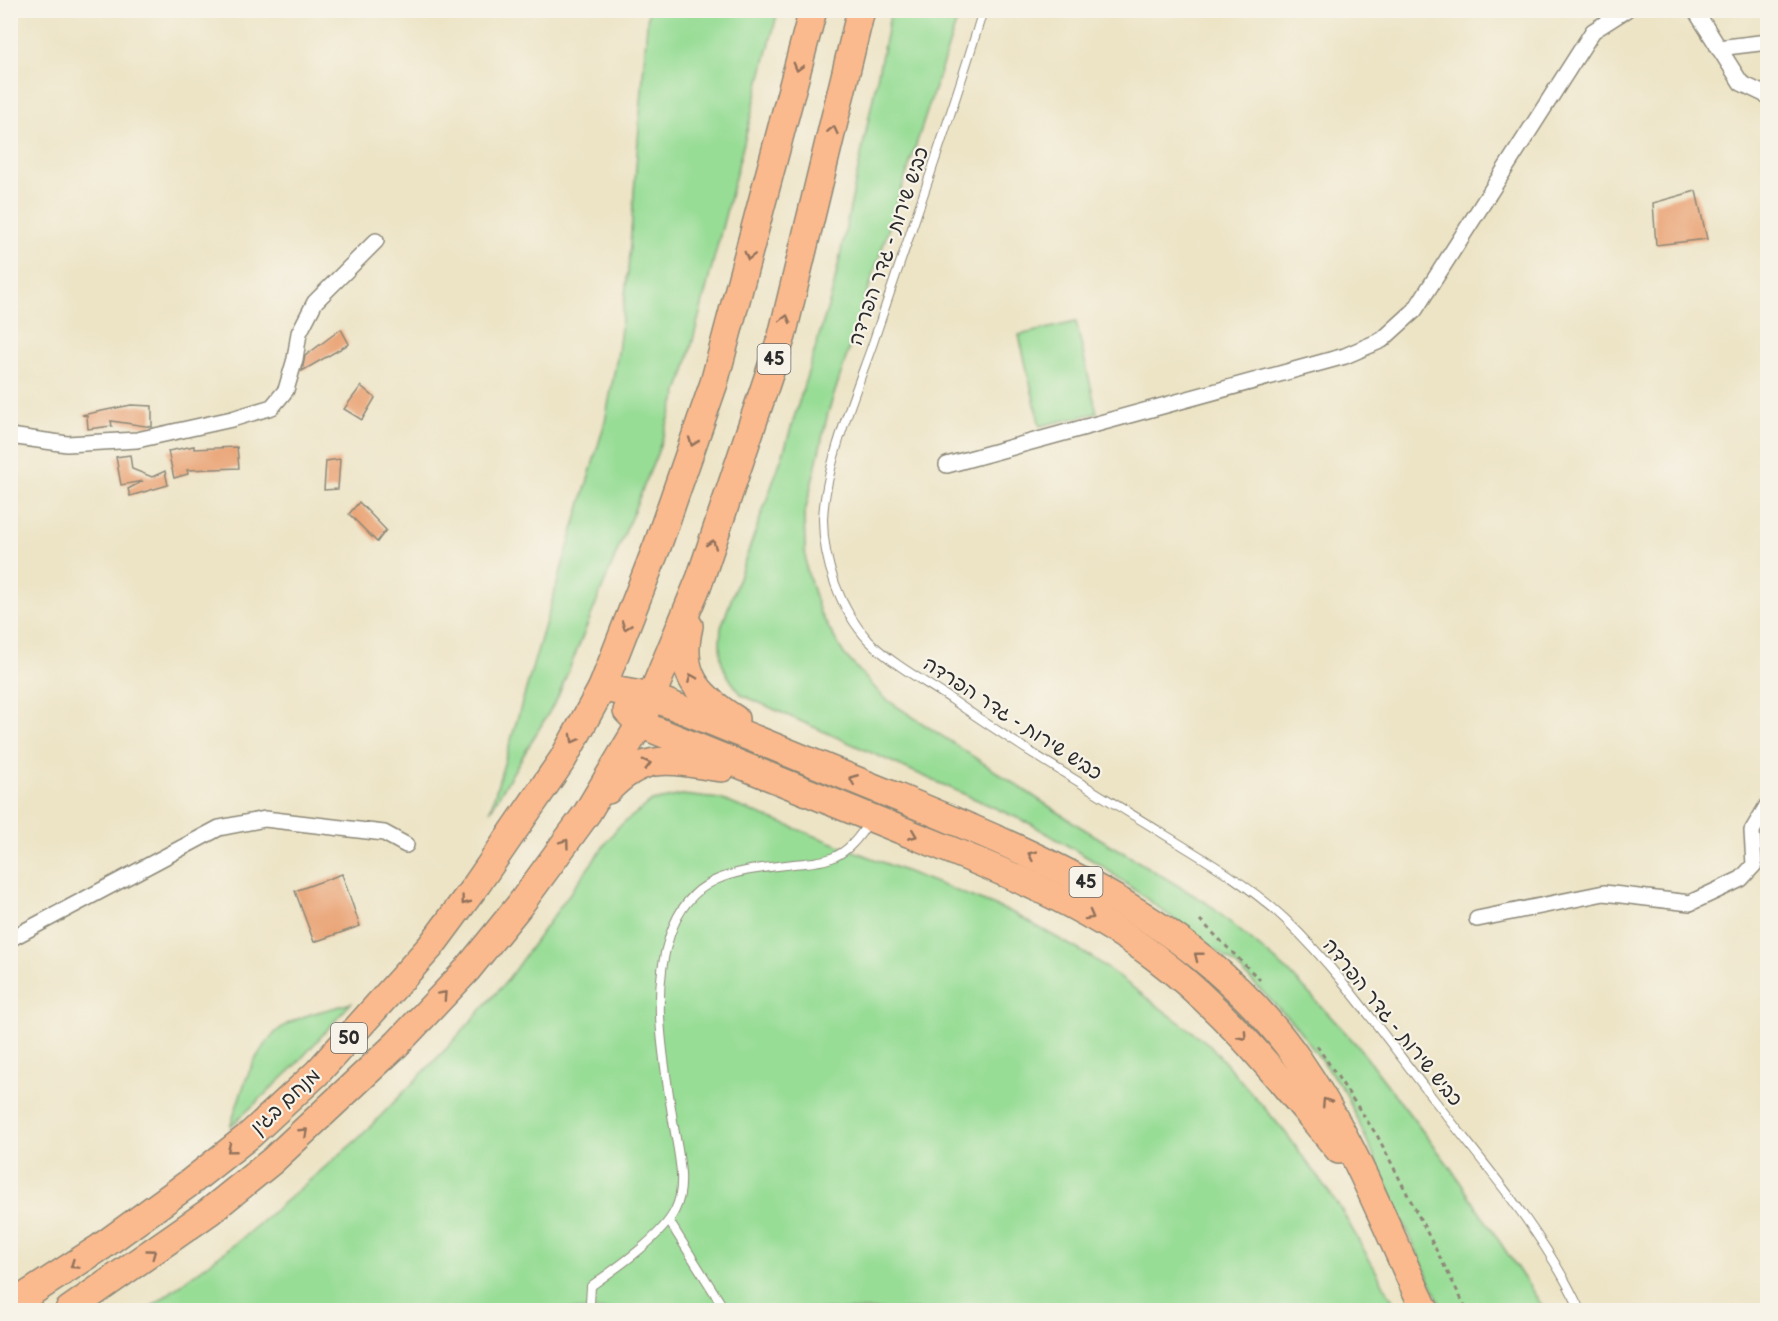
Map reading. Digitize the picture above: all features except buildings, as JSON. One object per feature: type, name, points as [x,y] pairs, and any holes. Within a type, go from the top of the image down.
[{"type":"highway","name":"מנחם בגין","points":[[10,1306],[101,1246],[188,1184],[250,1135],[317,1072],[431,946],[477,884],[563,759],[602,688],[658,544],[714,383],[813,10]]},
{"type":"highway","name":"45","points":[[640,724],[700,579],[782,336],[861,10]]},
{"type":"highway","points":[[700,579],[684,647],[692,681],[700,693],[712,704],[786,752]]},
{"type":"highway","name":"45","points":[[602,688],[652,697],[1046,861],[1131,907],[1209,964],[1268,1021],[1298,1060],[1332,1112],[1425,1311]]},
{"type":"highway","name":"45","points":[[602,688],[640,724],[989,865],[1074,906],[1117,931],[1182,978],[1247,1039],[1342,1154],[1387,1231]]},
{"type":"highway","name":"מנחם בגין","points":[[69,1311],[209,1212],[272,1161],[397,1044],[467,970],[519,906],[587,813],[640,724]]},
{"type":"highway","points":[[587,813],[625,772],[646,763],[680,762],[762,773]]},
{"type":"street","points":[[947,465],[1345,356],[1382,340],[1415,310],[1593,31],[1626,10]]},
{"type":"street","points":[[1695,10],[1741,83],[1767,96]]},
{"type":"street","points":[[1718,48],[1767,42]]},
{"type":"street","points":[[10,436],[67,444],[137,440],[232,419],[272,407],[286,390],[295,359],[299,333],[315,302],[376,241]]},
{"type":"street","points":[[1478,920],[1604,893],[1690,903],[1741,879],[1754,865],[1752,831],[1767,804]]},
{"type":"street","points":[[10,939],[219,828],[265,819],[384,833],[406,845]]},
{"type":"lane","name":"כביש שירות - גדר הפרדה","points":[[983,10],[941,143],[835,453],[823,517],[827,558],[836,586],[852,616],[870,641],[895,661],[978,718],[1231,876],[1282,916],[1327,962],[1462,1136],[1534,1232],[1570,1290],[1580,1311]]},
{"type":"lane","points":[[594,1311],[590,1304],[591,1286],[625,1261],[669,1221],[681,1192],[662,1043],[661,983],[669,936],[682,908],[710,881],[744,870],[835,856],[860,837],[871,817]]},
{"type":"lane","points":[[669,1221],[725,1311]]},
{"type":"green space","points":[[648,11],[778,11],[685,371],[657,454],[557,699],[490,811],[605,422],[618,352],[628,271]]},
{"type":"green space","points":[[891,11],[960,11],[828,413],[804,517],[806,567],[820,613],[844,654],[884,698],[1079,826],[1207,903],[1289,972],[1357,1045],[1450,1167],[1545,1310],[1443,1310],[1345,1092],[1296,1026],[1236,965],[1102,866],[1031,824],[742,695],[725,672],[720,649],[721,628],[784,451],[833,290]]},
{"type":"green space","points":[[1076,322],[1097,413],[1040,426],[1019,335]]},
{"type":"green space","points":[[682,795],[720,799],[1013,913],[1093,958],[1210,1045],[1285,1132],[1339,1206],[1398,1310],[147,1310],[240,1240],[359,1138],[448,1047],[505,983],[617,828],[652,801]]},
{"type":"green space","points":[[351,1003],[292,1069],[230,1127],[253,1064],[277,1031],[303,1017]]}]
